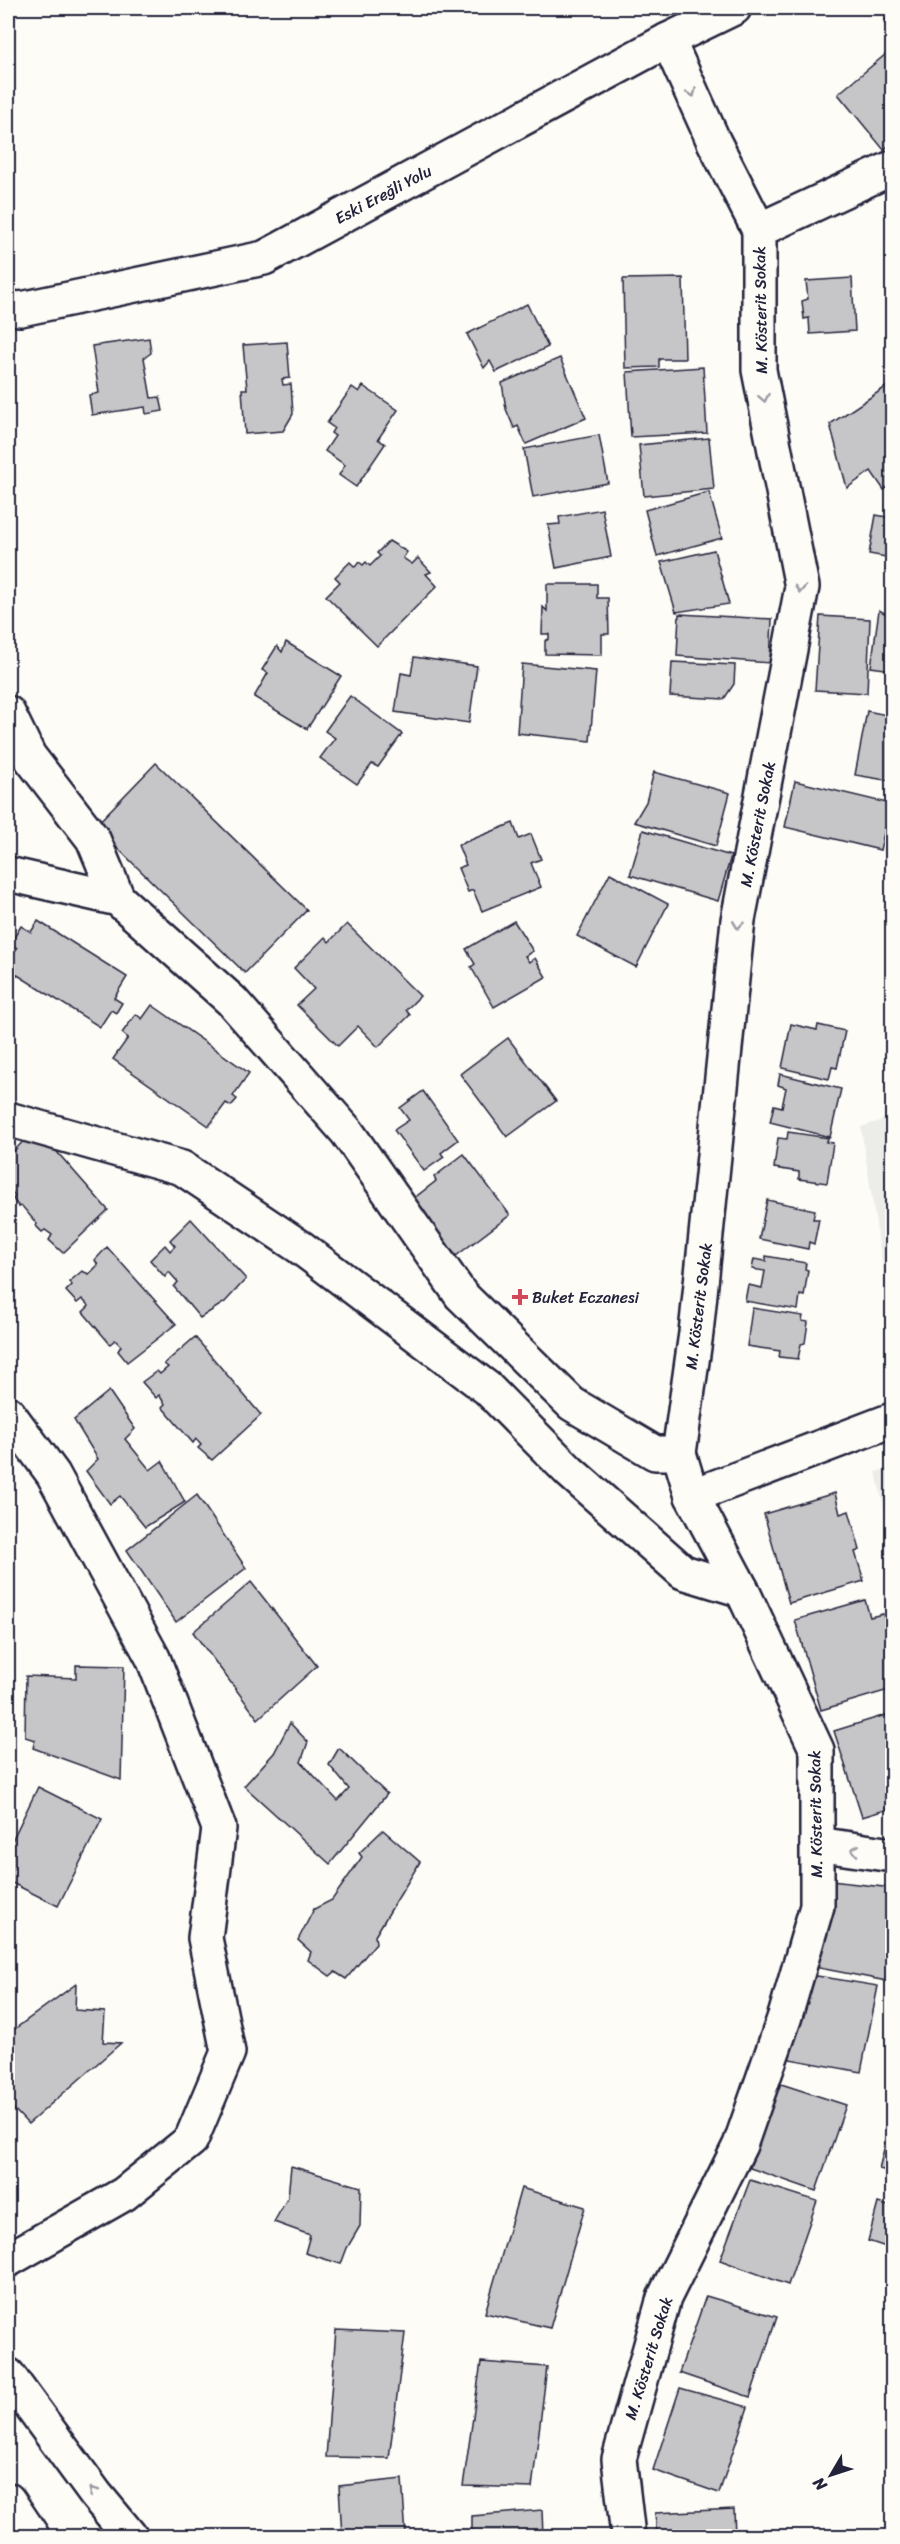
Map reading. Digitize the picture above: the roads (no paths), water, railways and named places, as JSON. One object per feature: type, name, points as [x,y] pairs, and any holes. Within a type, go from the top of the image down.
[{"type":"main road","name":"Eski Ereğli Yolu","points":[[8,308],[21,309],[264,258],[668,40],[734,8]]},
{"type":"main road","name":"M. Kösterit Sokak","points":[[628,2536],[619,2459],[664,2298],[740,2145],[784,2016],[817,1906],[817,1750],[742,1590],[692,1496],[679,1453],[696,1334],[738,920],[802,587],[759,370],[759,230],[714,142],[668,40]]},
{"type":"main road","points":[[759,230],[892,168]]},
{"type":"main road","points":[[8,713],[29,756],[93,839],[118,899],[232,1001],[347,1132],[461,1295],[572,1404],[656,1453],[679,1453]]},
{"type":"main road","points":[[8,874],[118,899]]},
{"type":"main road","points":[[8,1119],[182,1168],[300,1247],[487,1388],[570,1472],[683,1572],[742,1590]]},
{"type":"main road","points":[[8,1413],[53,1474],[153,1658],[219,1828],[205,1938],[228,2052],[191,2140],[124,2194],[8,2260]]},
{"type":"main road","points":[[692,1496],[892,1420]]},
{"type":"main road","points":[[817,1844],[892,1856]]},
{"type":"main road","points":[[8,2375],[96,2495],[130,2536]]},
{"type":"main road","points":[[8,2500],[32,2536]]},
{"type":"place","name":"Buket Eczanesi","points":[[520,1297]]}]
